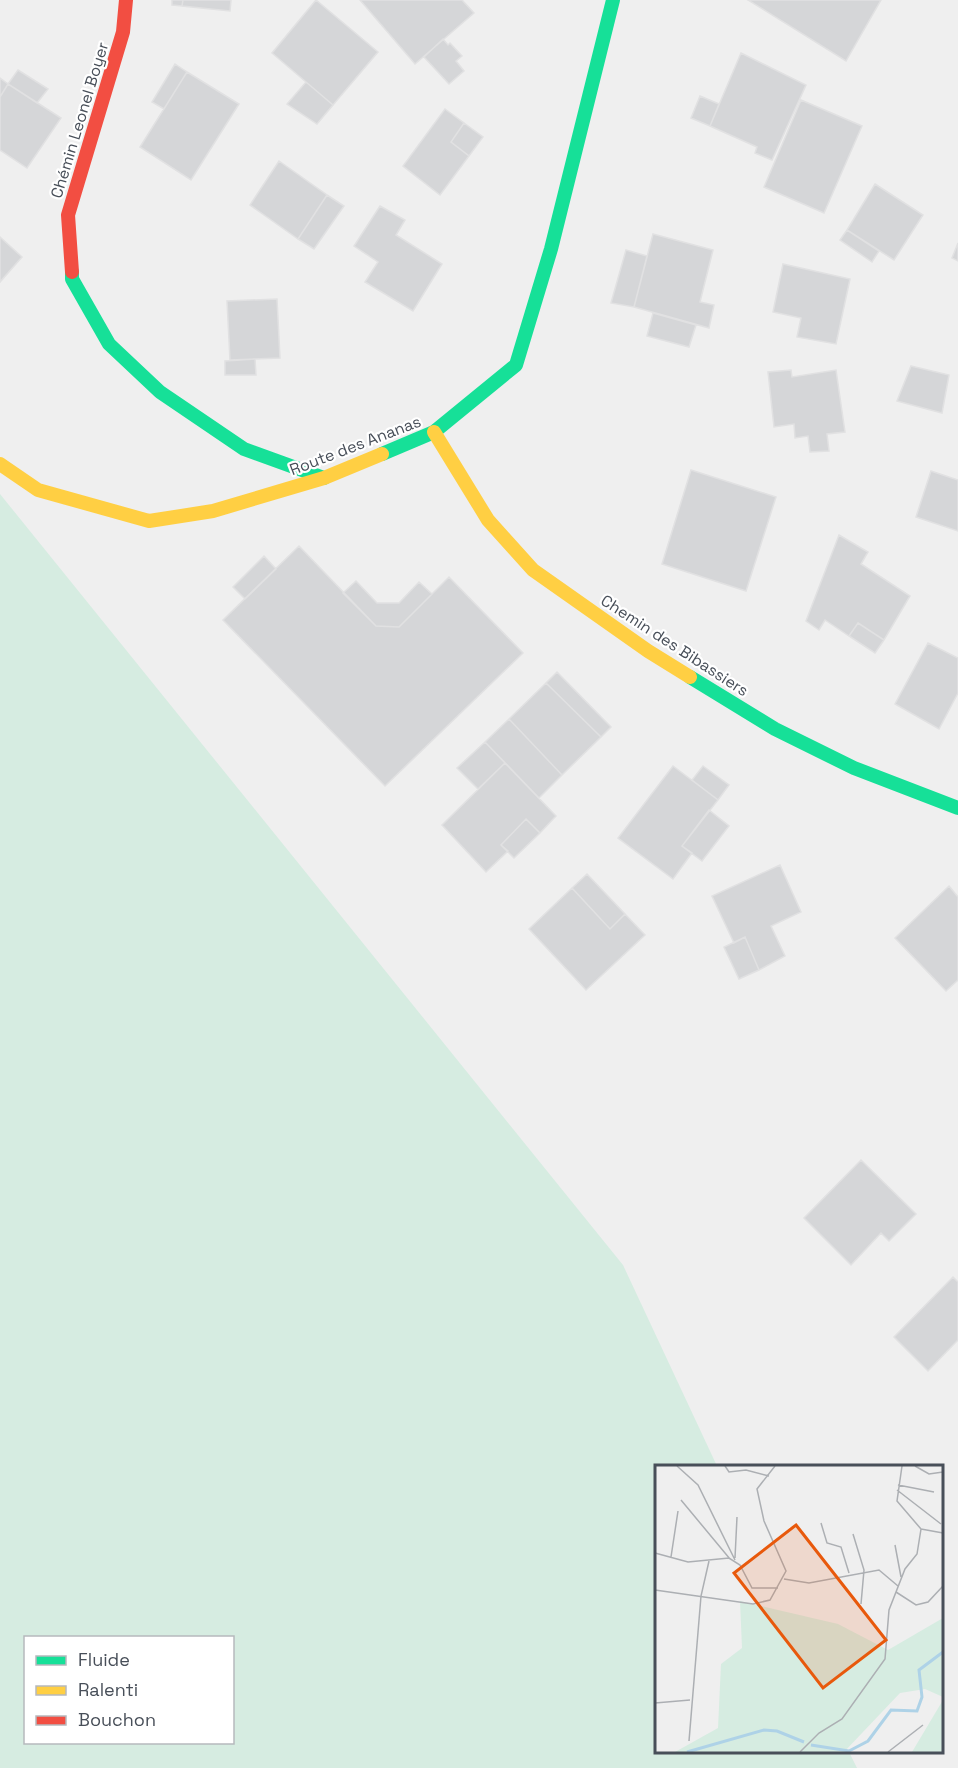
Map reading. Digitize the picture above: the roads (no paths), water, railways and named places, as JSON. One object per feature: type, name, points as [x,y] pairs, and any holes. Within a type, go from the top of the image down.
[{"type":"street","name":"Chémin Leonel Boyer","points":[[126,0],[123,32],[68,215],[72,279],[109,344],[160,392],[244,449],[324,478]]},
{"type":"street","name":"Route des Ananas","points":[[0,464],[39,490],[149,521],[213,510],[324,478],[434,432],[516,365],[551,249],[613,0]]},
{"type":"street","name":"Chemin des Bibassiers","points":[[434,432],[488,520],[533,570],[648,651],[775,729],[854,768],[958,808]]}]
